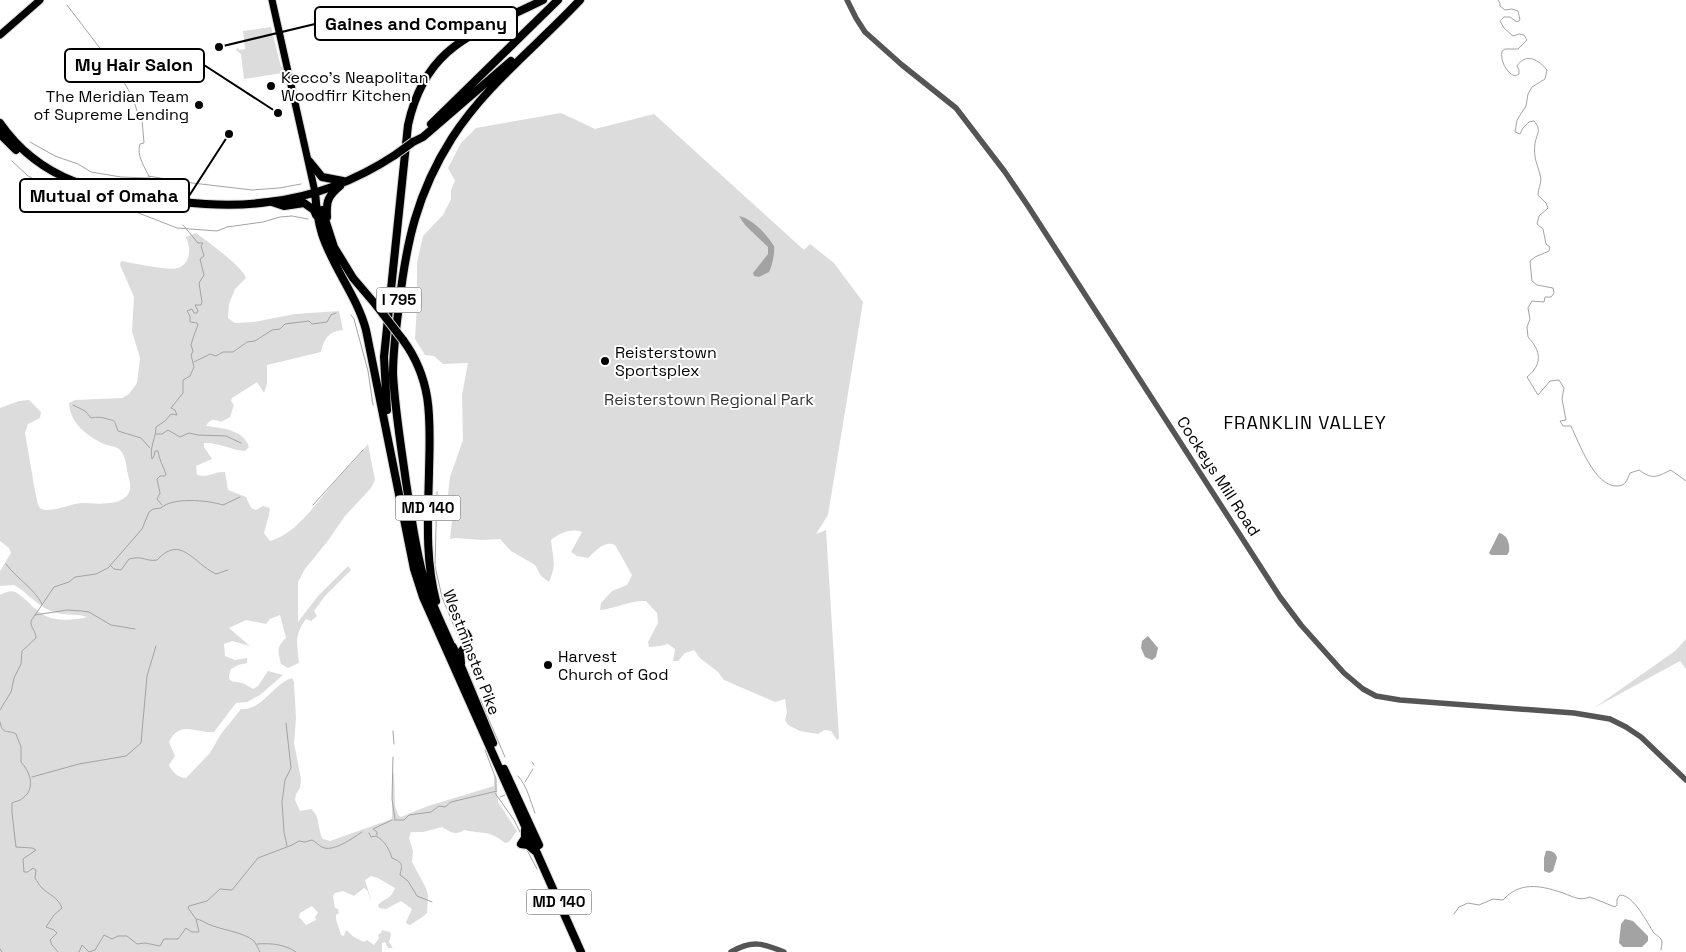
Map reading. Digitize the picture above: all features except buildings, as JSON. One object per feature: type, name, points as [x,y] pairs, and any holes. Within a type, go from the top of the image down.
[{"type":"highway","name":"I 795","points":[[402,504],[387,412],[384,357],[406,137],[411,109],[428,74],[452,48],[468,36],[543,0]]},
{"type":"highway","points":[[0,123],[18,145],[39,163],[80,184],[120,193],[196,204],[271,202],[315,192],[345,181],[371,170],[395,155],[413,142],[558,0]]},
{"type":"highway","points":[[413,142],[423,138],[482,88],[579,0]]},
{"type":"highway","name":"I 795","points":[[454,652],[429,594],[420,567],[396,409],[393,373],[395,337],[408,242],[429,182],[443,153],[463,122],[486,93],[579,0]]},
{"type":"highway","points":[[0,134],[26,158],[39,163]]},
{"type":"highway","points":[[309,161],[322,177],[345,181]]},
{"type":"highway","points":[[325,233],[327,201],[332,192],[345,181]]},
{"type":"highway","name":"Westminster Pike","points":[[315,192],[320,200],[325,233],[335,266],[355,298],[366,330],[414,569],[423,597],[525,828],[525,838],[521,844],[529,845],[536,852],[581,952]]},
{"type":"highway","points":[[271,202],[284,206],[299,204],[310,206],[316,213],[325,233]]},
{"type":"highway","name":"Westminster Pike","points":[[325,233],[356,281],[417,362],[425,384],[429,405],[429,568],[437,605],[454,652],[495,749],[587,952]]},
{"type":"highway","points":[[335,266],[342,266],[356,281],[358,294],[355,298],[364,298],[375,307]]},
{"type":"highway","points":[[462,670],[460,654],[469,643],[466,632]]},
{"type":"main road","points":[[0,34],[40,0]]},
{"type":"main road","name":"Westminster Pike","points":[[272,0],[315,192]]},
{"type":"street","name":"Cockeys Mill Road","points":[[847,0],[860,24],[872,38],[902,65],[950,102],[968,122],[1028,206],[1280,597],[1301,625],[1350,679],[1369,692],[1389,699],[1574,713],[1610,719],[1641,737],[1686,780]]},
{"type":"street","points":[[731,952],[743,946],[756,943],[771,946],[784,952]]},
{"type":"green space","points":[[271,27],[281,67],[283,67],[283,73],[244,79],[241,54],[236,50],[238,47],[239,50],[245,49],[243,31]]},
{"type":"green space","name":"Reisterstown Regional Park","points":[[561,113],[595,129],[654,114],[804,250],[810,244],[834,263],[863,302],[828,515],[816,534],[826,530],[839,738],[837,740],[831,731],[824,730],[818,734],[800,731],[788,725],[785,720],[787,713],[785,699],[775,702],[724,680],[694,650],[685,653],[678,661],[673,661],[675,649],[668,644],[649,647],[648,642],[658,623],[657,613],[646,601],[600,610],[601,603],[612,591],[627,585],[632,575],[615,545],[604,545],[588,558],[577,556],[571,552],[582,532],[570,531],[558,535],[551,540],[554,566],[549,582],[541,576],[535,565],[511,551],[500,539],[450,539],[452,520],[445,521],[450,477],[463,440],[462,395],[468,363],[443,364],[434,356],[425,355],[415,339],[417,263],[423,236],[443,215],[451,199],[451,190],[455,181],[448,168],[461,143],[476,128]]},
{"type":"green space","points":[[196,233],[224,254],[238,267],[246,278],[235,289],[229,304],[228,318],[235,323],[254,322],[295,314],[339,311],[343,330],[328,336],[321,352],[267,365],[267,384],[264,393],[257,382],[232,398],[231,401],[234,405],[230,417],[221,422],[211,421],[206,426],[231,430],[242,436],[249,447],[245,451],[204,443],[204,447],[212,459],[196,466],[197,475],[205,476],[225,472],[228,490],[246,497],[251,508],[256,510],[263,506],[270,508],[264,533],[270,541],[290,531],[299,523],[368,444],[375,480],[371,488],[345,516],[305,569],[298,582],[298,622],[318,596],[348,566],[351,570],[325,596],[314,611],[317,616],[311,621],[306,619],[302,625],[297,640],[299,663],[288,668],[281,664],[279,650],[286,638],[280,615],[270,619],[266,624],[246,620],[229,628],[250,646],[232,641],[224,644],[225,656],[235,660],[247,658],[247,663],[231,669],[230,680],[243,683],[253,689],[258,686],[268,671],[283,675],[260,695],[247,702],[236,703],[214,732],[184,729],[173,735],[169,742],[175,756],[169,765],[170,768],[178,776],[186,778],[210,753],[221,734],[241,709],[255,706],[285,681],[292,678],[294,682],[296,718],[294,743],[301,779],[300,788],[295,800],[300,811],[311,809],[314,812],[318,819],[323,839],[330,841],[392,819],[392,780],[394,771],[395,805],[398,815],[401,817],[428,806],[494,786],[495,774],[498,802],[517,831],[509,842],[505,843],[490,834],[464,830],[455,833],[442,827],[423,832],[411,832],[409,838],[413,851],[412,862],[428,895],[427,913],[410,925],[406,922],[412,909],[401,901],[386,909],[379,908],[378,905],[389,897],[395,888],[378,878],[371,876],[365,880],[372,903],[367,890],[364,888],[354,896],[343,891],[335,893],[333,896],[335,908],[338,909],[339,913],[336,915],[336,919],[341,935],[344,936],[346,930],[354,937],[364,942],[367,940],[374,945],[382,930],[390,932],[389,942],[393,948],[388,948],[385,942],[382,943],[382,952],[0,952],[0,595],[13,591],[41,613],[51,618],[69,620],[87,617],[55,613],[41,606],[14,585],[0,586],[0,571],[11,553],[9,548],[0,541],[0,408],[19,401],[29,400],[41,412],[40,418],[28,424],[25,433],[35,491],[38,505],[41,509],[52,510],[80,503],[112,503],[128,495],[130,482],[123,453],[117,448],[98,441],[80,428],[72,417],[69,403],[75,400],[122,398],[129,394],[137,383],[140,358],[132,331],[134,297],[120,265],[121,261],[159,268],[178,268],[188,259],[189,246],[186,237]],"holes":[[[312,906],[318,913],[315,917],[316,920],[306,925],[299,917],[300,913]]]},
{"type":"green space","points":[[1686,639],[1686,669],[1680,661],[1594,708],[1675,651]]},
{"type":"shaded area","points":[[739,216],[754,224],[774,246],[774,256],[770,270],[759,277],[754,276],[753,273],[768,254],[768,247],[745,225]]},
{"type":"shaded area","points":[[1499,533],[1508,540],[1509,552],[1507,555],[1491,555],[1489,553]]},
{"type":"shaded area","points":[[1148,636],[1158,648],[1156,657],[1152,660],[1145,657],[1141,648],[1142,641]]},
{"type":"shaded area","points":[[1546,851],[1553,852],[1557,858],[1553,871],[1549,873],[1544,871]]},
{"type":"shaded area","points":[[1625,919],[1633,921],[1648,936],[1648,941],[1642,947],[1623,947],[1619,943],[1621,924]]},
{"type":"waterway","points":[[1498,0],[1500,6],[1505,10],[1512,9],[1518,11],[1520,20],[1517,22],[1510,17],[1504,17],[1500,21],[1504,28],[1513,36],[1524,35],[1527,40],[1518,49],[1505,49],[1502,51],[1502,58],[1506,69],[1515,76],[1519,74],[1517,66],[1524,59],[1528,58],[1540,63],[1547,70],[1545,79],[1532,87],[1528,94],[1526,106],[1517,120],[1515,132],[1520,134],[1529,122],[1534,121],[1538,127],[1535,143],[1535,158],[1541,179],[1538,195],[1548,208],[1539,216],[1537,224],[1543,229],[1546,244],[1550,247],[1549,251],[1530,261],[1532,281],[1537,285],[1553,288],[1554,293],[1551,297],[1545,297],[1544,302],[1532,301],[1528,308],[1530,319],[1527,327],[1528,337],[1536,347],[1538,362],[1527,377],[1538,395],[1550,381],[1559,380],[1564,388],[1562,399],[1566,420],[1560,421],[1563,426],[1571,426],[1589,463],[1595,472],[1609,484],[1622,485],[1626,482],[1630,473],[1639,470],[1651,476],[1671,470],[1686,481]]},
{"type":"waterway","points":[[67,5],[112,64],[120,70],[121,77],[133,98],[142,120],[144,143],[140,144],[139,153],[150,178]]},
{"type":"waterway","points":[[30,142],[55,156],[78,164],[91,172],[121,177],[149,178]]},
{"type":"waterway","points":[[12,161],[28,176],[60,192],[100,205],[136,212],[177,228],[217,231],[227,227],[263,222],[280,217],[292,216],[308,219]]},
{"type":"waterway","points":[[148,176],[252,190],[301,184]]},
{"type":"waterway","points":[[162,505],[157,499],[160,493],[157,479],[166,474],[158,451],[155,451],[152,459],[152,447],[156,427],[171,414],[177,415],[175,410],[171,408],[183,393],[183,380],[190,376],[194,367],[191,345],[198,325],[197,323],[190,322],[190,316],[187,311],[192,309],[194,313],[197,313],[195,305],[201,305],[202,302],[199,283],[204,275],[200,259],[204,256],[201,246],[203,243],[198,243],[183,225]]},
{"type":"waterway","points":[[194,362],[210,354],[216,356],[223,352],[233,352],[247,342],[255,341],[272,330],[280,329],[285,324],[309,321],[312,324],[327,322],[331,315],[336,313]]},
{"type":"waterway","points":[[351,315],[354,319],[368,371],[373,405]]},
{"type":"waterway","points":[[73,405],[85,411],[91,418],[100,417],[114,421],[118,431],[141,438],[150,448]]},
{"type":"waterway","points":[[156,434],[162,434],[168,430],[180,437],[189,433],[226,436],[241,443]]},
{"type":"waterway","points":[[313,505],[363,450]]},
{"type":"waterway","points":[[437,492],[435,566],[442,597],[461,643]]},
{"type":"waterway","points":[[0,710],[11,692],[14,678],[21,664],[22,651],[36,638],[31,621],[54,587],[69,582],[75,577],[96,574],[108,568],[142,529],[149,512],[153,509],[181,501],[199,501],[223,505],[240,497]]},
{"type":"waterway","points":[[110,565],[114,569],[121,570],[129,559],[157,560],[165,553],[180,550],[216,574],[228,570]]},
{"type":"waterway","points":[[6,564],[35,593],[42,604]]},
{"type":"waterway","points":[[35,615],[67,610],[82,611],[89,612],[111,625],[135,629]]},
{"type":"waterway","points":[[32,777],[79,764],[126,756],[141,743],[147,676],[156,646]]},
{"type":"waterway","points":[[464,663],[476,690]]},
{"type":"waterway","points":[[480,699],[505,757]]},
{"type":"waterway","points":[[0,722],[4,731],[16,734],[21,747],[21,762],[29,775],[30,785],[27,794],[21,800],[12,803],[16,847],[36,850],[23,859],[24,872],[28,872],[33,868],[36,870],[35,878],[39,884],[56,899],[62,908],[54,915],[46,927],[57,933],[50,940],[58,952]]},
{"type":"waterway","points":[[286,723],[291,768],[285,780],[282,802],[287,846]]},
{"type":"waterway","points":[[393,731],[394,744]]},
{"type":"waterway","points":[[485,750],[496,779],[496,790]]},
{"type":"waterway","points":[[393,757],[392,799],[395,819]]},
{"type":"waterway","points":[[525,782],[533,769]]},
{"type":"waterway","points":[[518,776],[526,789],[535,813]]},
{"type":"waterway","points":[[394,820],[404,820],[409,815],[431,812],[439,806],[445,807],[451,802],[497,791]]},
{"type":"waterway","points":[[495,793],[514,820],[522,836]]},
{"type":"waterway","points":[[500,797],[505,795]]},
{"type":"waterway","points":[[377,835],[377,832],[373,829],[392,820]]},
{"type":"waterway","points":[[79,952],[82,945],[89,952],[95,950],[104,935],[112,939],[118,936],[127,936],[137,944],[145,943],[160,946],[164,939],[178,939],[186,928],[192,932],[199,932],[196,919],[188,908],[189,906],[207,901],[220,889],[232,890],[258,858],[299,841],[312,840],[322,847],[331,848],[362,832]]},
{"type":"waterway","points":[[369,833],[371,837],[376,836],[382,840],[392,858],[399,861],[402,867],[400,875],[408,881],[417,896],[432,902]]},
{"type":"waterway","points":[[527,850],[537,869]]},
{"type":"waterway","points":[[1454,914],[1459,907],[1468,903],[1479,905],[1493,899],[1503,900],[1516,890],[1530,887],[1552,890],[1578,898],[1590,897],[1615,907],[1620,895],[1625,896],[1640,910],[1654,933],[1661,939],[1661,950]]},
{"type":"waterway","points":[[197,919],[250,938],[254,941],[260,952]]},
{"type":"waterway","points":[[257,944],[287,947],[296,952]]},
{"type":"place","name":"Gaines and Company","points":[[219,47]]},
{"type":"place","name":"Kecco’s Neapolitan Woodfirr Kitchen","points":[[271,86]]},
{"type":"place","name":"The Meridian Team of Supreme Lending","points":[[199,105]]},
{"type":"place","name":"My Hair Salon","points":[[278,113]]},
{"type":"place","name":"Mutual of Omaha","points":[[229,134]]},
{"type":"place","name":"Reisterstown Sportsplex","points":[[605,361]]},
{"type":"place","name":"Harvest Church of God","points":[[548,665]]},
{"type":"district","name":"FRANKLIN VALLEY","points":[[1305,423]]}]
